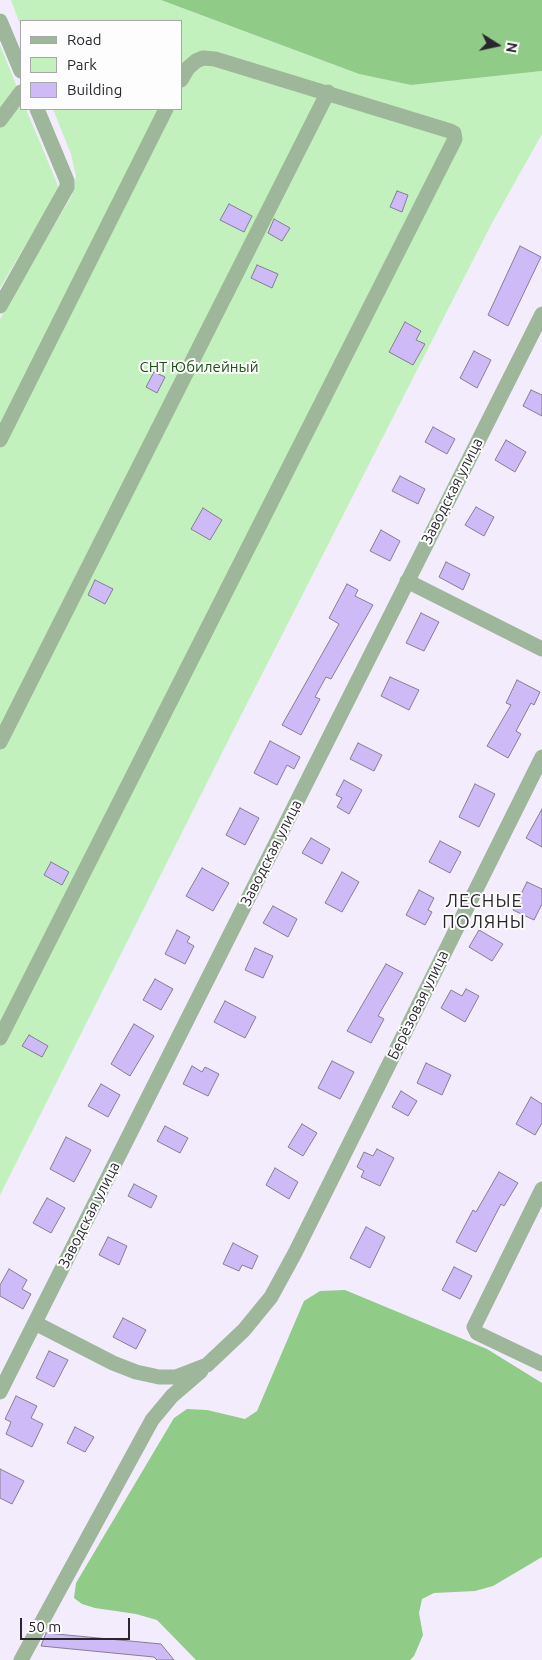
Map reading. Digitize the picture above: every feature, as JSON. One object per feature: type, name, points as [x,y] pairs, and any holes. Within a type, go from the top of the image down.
[{"type":"street","points":[[0,21],[20,69]]},
{"type":"street","points":[[0,1038],[455,139],[454,133],[450,131],[328,92],[215,59],[203,58],[196,61],[188,68],[182,78]]},
{"type":"street","points":[[0,742],[328,92]]},
{"type":"street","points":[[0,120],[20,93]]},
{"type":"street","points":[[0,306],[67,187],[67,181],[37,110]]},
{"type":"street","points":[[0,440],[165,110]]},
{"type":"street","name":"Заводская улица","points":[[0,1392],[542,314]]},
{"type":"street","points":[[407,581],[542,649]]},
{"type":"street","name":"Берёзовая улица","points":[[21,1660],[152,1420],[172,1396],[244,1330],[271,1297],[295,1253],[542,757]]},
{"type":"street","points":[[542,1189],[474,1328],[477,1333],[542,1364]]},
{"type":"street","points":[[35,1323],[113,1363],[136,1372],[176,1377],[207,1365]]},
{"type":"green space","name":"СНТ Юбилейный","points":[[11,0],[161,0],[359,74],[411,85],[542,71],[542,134],[492,223],[230,737],[0,1195],[0,319],[72,195],[76,176],[71,154],[53,110],[182,110],[182,20],[20,20],[20,24]]},
{"type":"green space","points":[[161,0],[542,0],[542,71],[411,85],[359,74]]},
{"type":"green space","points":[[0,45],[20,95],[20,110],[26,110],[59,188],[0,288]]},
{"type":"green space","points":[[345,1290],[487,1349],[542,1383],[542,1557],[493,1586],[475,1591],[434,1593],[422,1599],[419,1613],[423,1635],[414,1656],[410,1660],[196,1660],[157,1620],[136,1614],[95,1608],[82,1604],[74,1598],[76,1583],[174,1418],[187,1409],[207,1410],[245,1419],[257,1411],[304,1301],[320,1291]]},
{"type":"building","points":[[397,191],[408,195],[402,212],[390,207]]},
{"type":"building","points":[[229,204],[252,216],[244,232],[220,220]]},
{"type":"building","points":[[274,219],[290,228],[282,241],[268,233]]},
{"type":"building","points":[[520,246],[541,257],[508,326],[488,315]]},
{"type":"building","points":[[257,265],[278,274],[272,288],[251,278]]},
{"type":"building","points":[[405,322],[421,331],[416,340],[425,344],[413,365],[389,352]]},
{"type":"building","points":[[474,351],[491,360],[477,388],[460,378]]},
{"type":"building","points":[[154,372],[165,377],[157,393],[146,387]]},
{"type":"building","points":[[531,390],[542,395],[542,416],[523,406]]},
{"type":"building","points":[[433,427],[455,439],[447,454],[425,442]]},
{"type":"building","points":[[506,440],[526,452],[515,472],[495,460]]},
{"type":"building","points":[[400,476],[425,489],[418,504],[392,491]]},
{"type":"building","points":[[476,507],[494,517],[484,536],[465,525]]},
{"type":"building","points":[[203,508],[222,520],[210,540],[191,529]]},
{"type":"building","points":[[381,530],[400,541],[390,561],[370,551]]},
{"type":"building","points":[[446,562],[470,574],[463,590],[439,577]]},
{"type":"building","points":[[95,580],[113,589],[105,604],[88,595]]},
{"type":"building","points":[[347,584],[358,590],[355,596],[373,605],[331,679],[326,677],[315,697],[320,699],[301,735],[282,725],[339,624],[329,618]]},
{"type":"building","points":[[421,613],[439,622],[424,651],[406,643]]},
{"type":"building","points":[[390,677],[419,690],[409,710],[381,696]]},
{"type":"building","points":[[517,680],[540,692],[534,705],[531,703],[516,731],[521,734],[508,758],[487,746],[511,705],[506,703]]},
{"type":"building","points":[[270,741],[300,757],[294,769],[287,765],[277,785],[254,773]]},
{"type":"building","points":[[358,743],[382,755],[374,771],[350,759]]},
{"type":"building","points":[[344,780],[362,790],[349,814],[337,807],[342,798],[336,795]]},
{"type":"building","points":[[475,784],[495,794],[479,827],[459,817]]},
{"type":"building","points":[[240,808],[259,818],[245,845],[226,835]]},
{"type":"building","points":[[542,809],[542,847],[526,838]]},
{"type":"building","points":[[311,838],[330,849],[322,864],[302,853]]},
{"type":"building","points":[[440,841],[461,852],[450,873],[429,862]]},
{"type":"building","points":[[51,862],[69,872],[62,885],[44,875]]},
{"type":"building","points":[[202,868],[229,883],[213,911],[186,896]]},
{"type":"building","points":[[342,872],[359,882],[342,912],[325,903]]},
{"type":"building","points":[[527,882],[542,889],[542,904],[534,920],[513,910]]},
{"type":"building","points":[[419,890],[434,898],[428,910],[432,912],[425,925],[406,915]]},
{"type":"building","points":[[273,906],[297,919],[288,937],[263,923]]},
{"type":"building","points":[[177,930],[190,937],[187,942],[194,946],[185,964],[165,954]]},
{"type":"building","points":[[479,930],[503,944],[492,961],[469,947]]},
{"type":"building","points":[[255,948],[273,956],[263,978],[245,970]]},
{"type":"building","points":[[386,964],[403,973],[378,1016],[384,1019],[371,1043],[347,1031]]},
{"type":"building","points":[[155,979],[173,989],[161,1010],[143,1000]]},
{"type":"building","points":[[466,989],[479,996],[465,1022],[441,1008],[451,990],[462,996]]},
{"type":"building","points":[[225,1001],[256,1017],[245,1038],[214,1022]]},
{"type":"building","points":[[134,1024],[154,1036],[130,1076],[111,1064]]},
{"type":"building","points":[[29,1035],[48,1046],[42,1057],[22,1046]]},
{"type":"building","points":[[332,1061],[354,1072],[340,1099],[318,1088]]},
{"type":"building","points":[[426,1063],[451,1075],[442,1095],[417,1083]]},
{"type":"building","points":[[192,1066],[202,1072],[205,1067],[219,1074],[208,1096],[183,1084]]},
{"type":"building","points":[[101,1084],[120,1095],[108,1117],[88,1106]]},
{"type":"building","points":[[401,1091],[417,1101],[408,1116],[392,1107]]},
{"type":"building","points":[[531,1097],[542,1104],[542,1123],[535,1135],[516,1124]]},
{"type":"building","points":[[302,1124],[317,1133],[303,1156],[288,1147]]},
{"type":"building","points":[[165,1126],[188,1138],[180,1153],[157,1141]]},
{"type":"building","points":[[66,1137],[91,1150],[74,1182],[50,1169]]},
{"type":"building","points":[[377,1149],[394,1158],[380,1186],[361,1177],[364,1171],[357,1167],[364,1152],[373,1156]]},
{"type":"building","points":[[275,1168],[298,1182],[289,1199],[266,1185]]},
{"type":"building","points":[[499,1172],[518,1183],[504,1206],[501,1204],[476,1252],[456,1242],[473,1210],[476,1212]]},
{"type":"building","points":[[134,1184],[157,1196],[151,1208],[128,1196]]},
{"type":"building","points":[[47,1198],[65,1208],[51,1233],[33,1223]]},
{"type":"building","points":[[366,1227],[385,1237],[370,1268],[350,1258]]},
{"type":"building","points":[[108,1237],[127,1246],[119,1265],[99,1255]]},
{"type":"building","points":[[233,1243],[258,1256],[252,1269],[242,1265],[239,1271],[223,1264]]},
{"type":"building","points":[[454,1267],[472,1276],[460,1299],[442,1290]]},
{"type":"building","points":[[9,1269],[27,1280],[22,1289],[31,1294],[23,1309],[0,1296],[0,1285]]},
{"type":"building","points":[[123,1318],[146,1330],[136,1349],[113,1337]]},
{"type":"building","points":[[49,1351],[68,1360],[54,1387],[36,1378]]},
{"type":"building","points":[[16,1396],[37,1406],[31,1418],[43,1424],[32,1447],[6,1434],[11,1422],[5,1419]]},
{"type":"building","points":[[75,1427],[94,1437],[85,1452],[67,1443]]},
{"type":"building","points":[[0,1469],[24,1481],[12,1504],[0,1498]]},
{"type":"building","points":[[46,1633],[161,1644],[174,1660],[157,1660],[154,1657],[41,1646]]},
{"type":"district","name":"ЛЕСНЫЕ ПОЛЯНЫ","points":[[484,911]]}]
